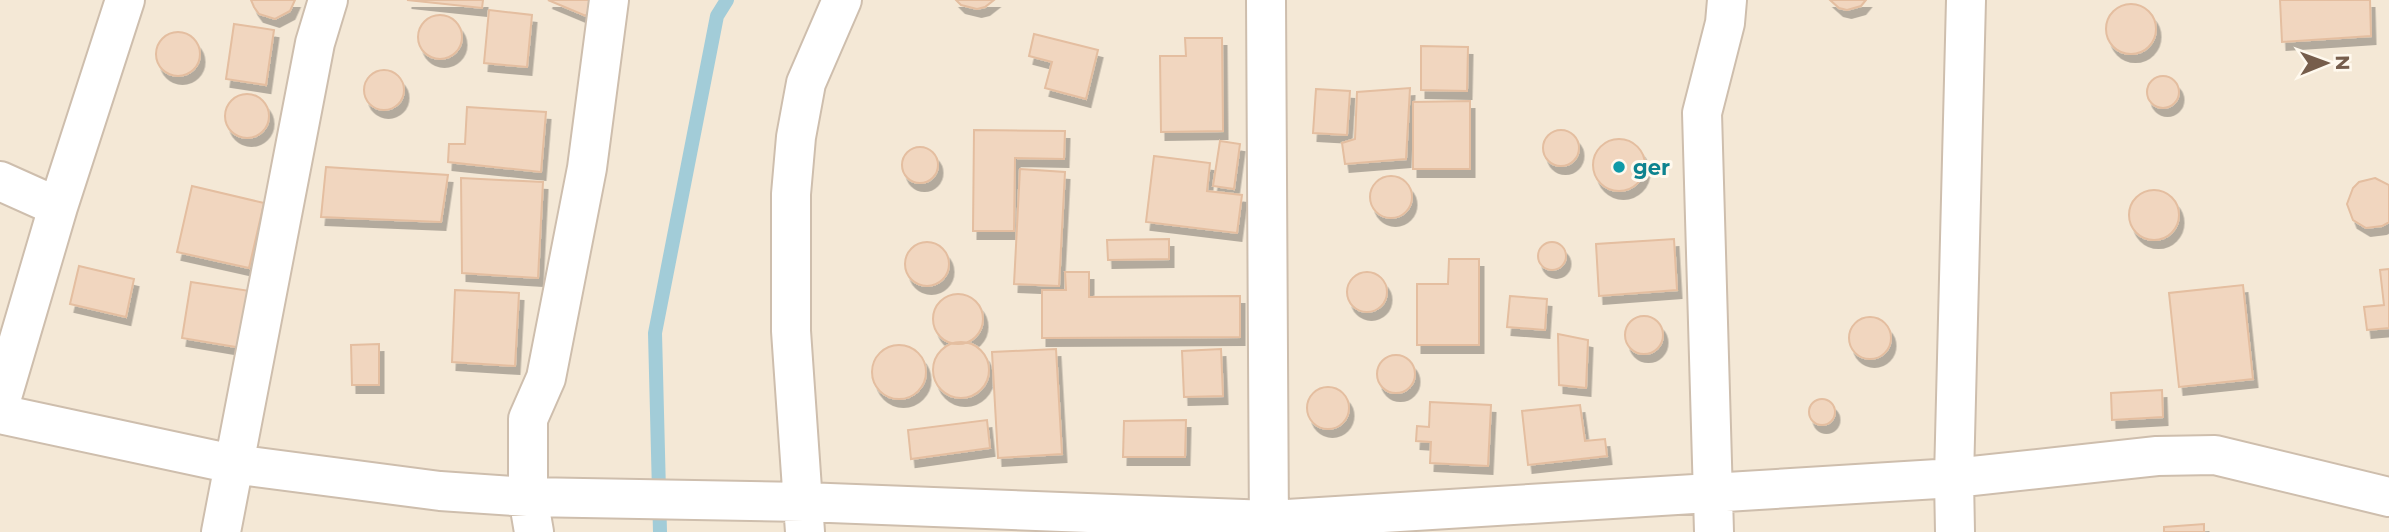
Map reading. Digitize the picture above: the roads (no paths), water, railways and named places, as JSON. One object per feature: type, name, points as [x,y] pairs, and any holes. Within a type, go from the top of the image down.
[{"type":"street","points":[[0,404],[58,207],[125,0]]},
{"type":"street","points":[[222,532],[315,43],[328,0]]},
{"type":"street","points":[[531,514],[528,419],[546,378],[584,181],[608,0]]},
{"type":"street","points":[[805,517],[792,331],[791,194],[796,137],[806,83],[842,0]]},
{"type":"street","points":[[1266,0],[1269,526]]},
{"type":"street","points":[[1714,532],[1702,113],[1726,23],[1727,0]]},
{"type":"street","points":[[1955,532],[1954,478],[1966,0]]},
{"type":"street","points":[[0,181],[58,207]]},
{"type":"street","points":[[0,414],[233,464],[440,491],[531,514],[1269,526],[1712,492],[1954,478],[2157,456],[2215,455],[2389,497]]},
{"type":"waterway","points":[[660,532],[655,333],[717,16],[727,0]]},
{"type":"place","name":"ger","points":[[1619,167]]}]
